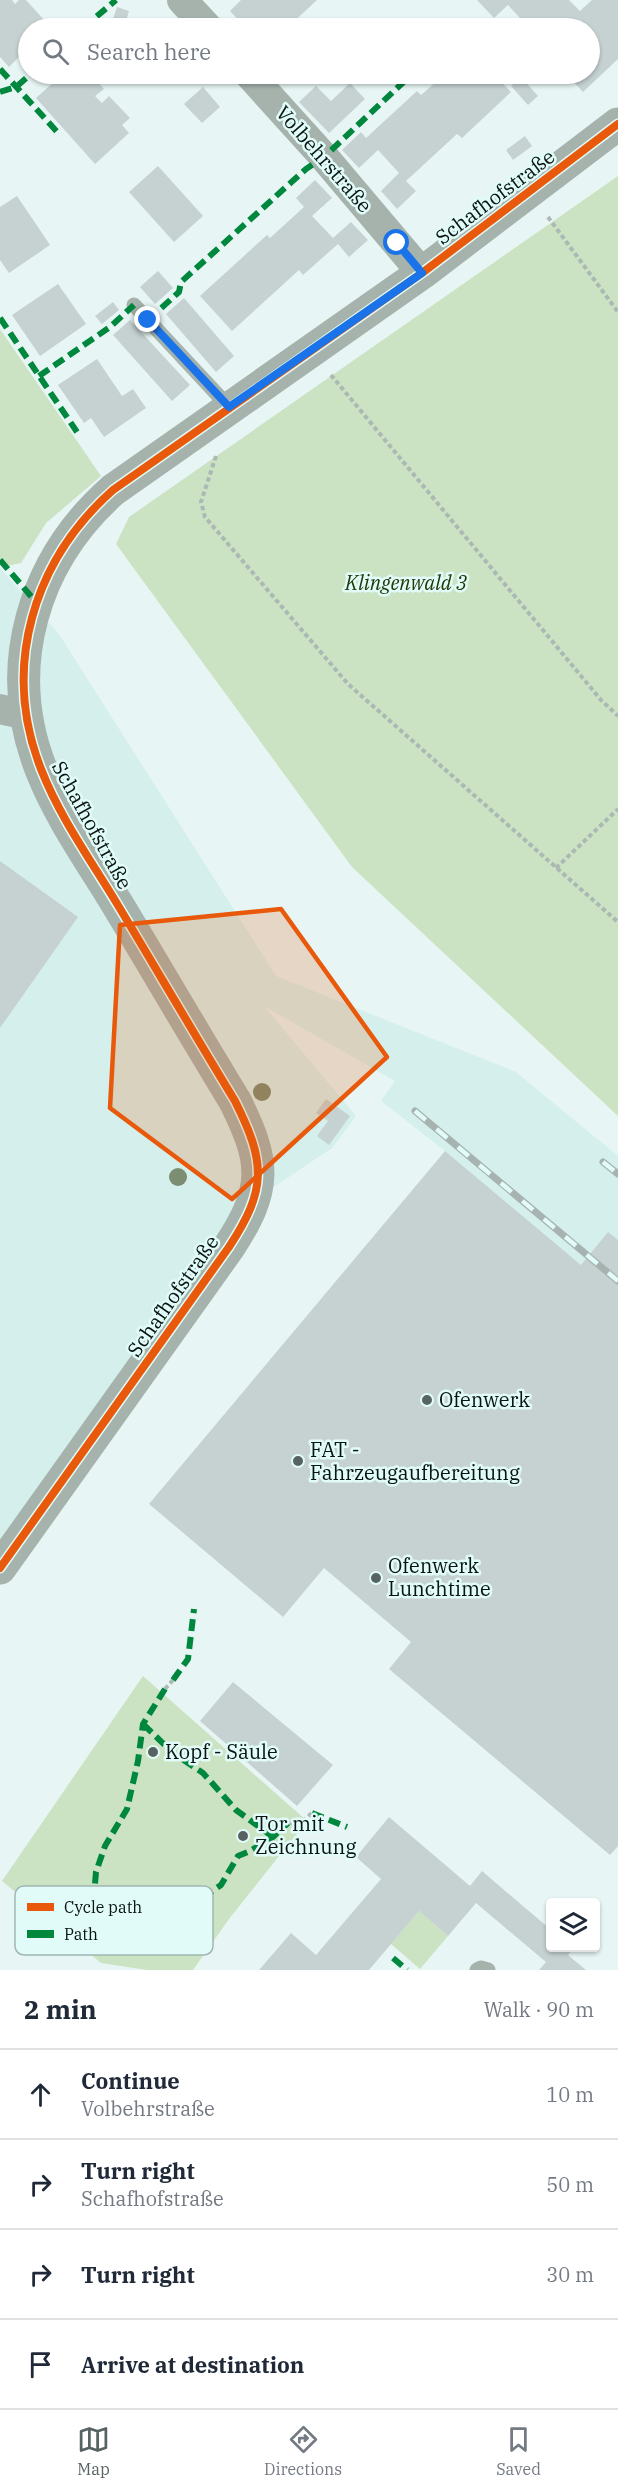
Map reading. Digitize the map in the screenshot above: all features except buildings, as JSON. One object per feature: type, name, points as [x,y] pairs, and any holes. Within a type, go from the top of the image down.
[{"type":"street","points":[[185,1],[199,18]]},
{"type":"street","name":"Volbehrstraße","points":[[258,84],[324,157],[422,273]]},
{"type":"street","name":"Schafhofstraße","points":[[0,1568],[238,1232],[256,1198],[258,1175],[257,1155],[250,1132],[235,1101],[57,803],[13,712],[36,602],[58,553],[91,509],[112,490],[422,273],[618,124]]},
{"type":"lane","points":[[134,305],[220,413]]},
{"type":"lane","points":[[477,1970],[481,1968],[488,1970]]},
{"type":"path","points":[[529,193],[618,312]]},
{"type":"path","points":[[311,351],[601,700],[618,716]]},
{"type":"path","points":[[220,413],[217,453],[201,502],[205,517],[348,684],[618,922]]},
{"type":"path","points":[[556,868],[618,809]]},
{"type":"path","points":[[165,1689],[172,1680]]},
{"type":"path","points":[[288,1823],[302,1822],[312,1813]]},
{"type":"highlighted area","points":[[281,909],[387,1057],[232,1199],[110,1108],[120,925]]},
{"type":"shaded area","points":[[0,568],[59,634],[276,976],[516,1072],[618,1156],[618,1296],[445,1151],[381,1101],[395,1081],[264,1006],[356,1116],[332,1148],[243,1208],[0,1551]]},
{"type":"green space","name":"Klingenwald 3","points":[[618,176],[618,1116],[352,867],[116,544],[129,517]]},
{"type":"green space","points":[[0,329],[101,476],[46,523],[21,563],[2,567],[0,564]]},
{"type":"green space","points":[[143,1676],[307,1821],[213,1942],[213,1886],[15,1886],[15,1892],[2,1881]]},
{"type":"green space","points":[[419,1911],[448,1936],[420,1969],[391,1944]]},
{"type":"green space","points":[[91,1955],[204,1955],[193,1970],[147,1970],[101,1963]]},
{"type":"railway","points":[[415,1111],[618,1281]]},
{"type":"railway","points":[[603,1162],[618,1174]]},
{"type":"marked path","points":[[95,18],[116,0]]},
{"type":"marked path","points":[[0,69],[60,135]]},
{"type":"marked path","points":[[0,92],[19,84]]},
{"type":"marked path","points":[[148,320],[179,292],[181,282],[306,169],[324,157],[401,84]]},
{"type":"marked path","points":[[39,376],[110,327],[134,305]]},
{"type":"marked path","points":[[0,318],[77,432]]},
{"type":"marked path","points":[[0,560],[36,602]]},
{"type":"marked path","points":[[173,1680],[188,1659],[194,1609]]},
{"type":"marked path","points":[[95,1886],[96,1872],[105,1846],[127,1809],[138,1761],[143,1724],[165,1689]]},
{"type":"marked path","points":[[143,1724],[173,1753],[203,1773],[236,1810],[273,1837]]},
{"type":"marked path","points":[[312,1813],[347,1827]]},
{"type":"marked path","points":[[213,1890],[221,1885],[238,1856],[273,1837],[288,1823]]},
{"type":"marked path","points":[[393,1958],[407,1970]]},
{"type":"cycle path","points":[[0,1568],[229,1247],[250,1208],[256,1192],[258,1176],[257,1159],[252,1142],[235,1101],[67,822],[41,769],[29,731],[24,692],[25,655],[32,618],[45,583],[62,549],[85,518],[113,490],[422,273],[618,124]]},
{"type":"place","name":"Ofenwerk","points":[[427,1400]]},
{"type":"place","name":"FAT - Fahrzeugaufbereitung","points":[[298,1461]]},
{"type":"place","name":"Ofenwerk Lunchtime","points":[[376,1578]]},
{"type":"place","name":"Kopf - Säule","points":[[153,1752]]},
{"type":"place","name":"Tor mit Zeichnung","points":[[243,1836]]},
{"type":"route","points":[[148,320],[229,407],[422,273],[397,243]]}]
